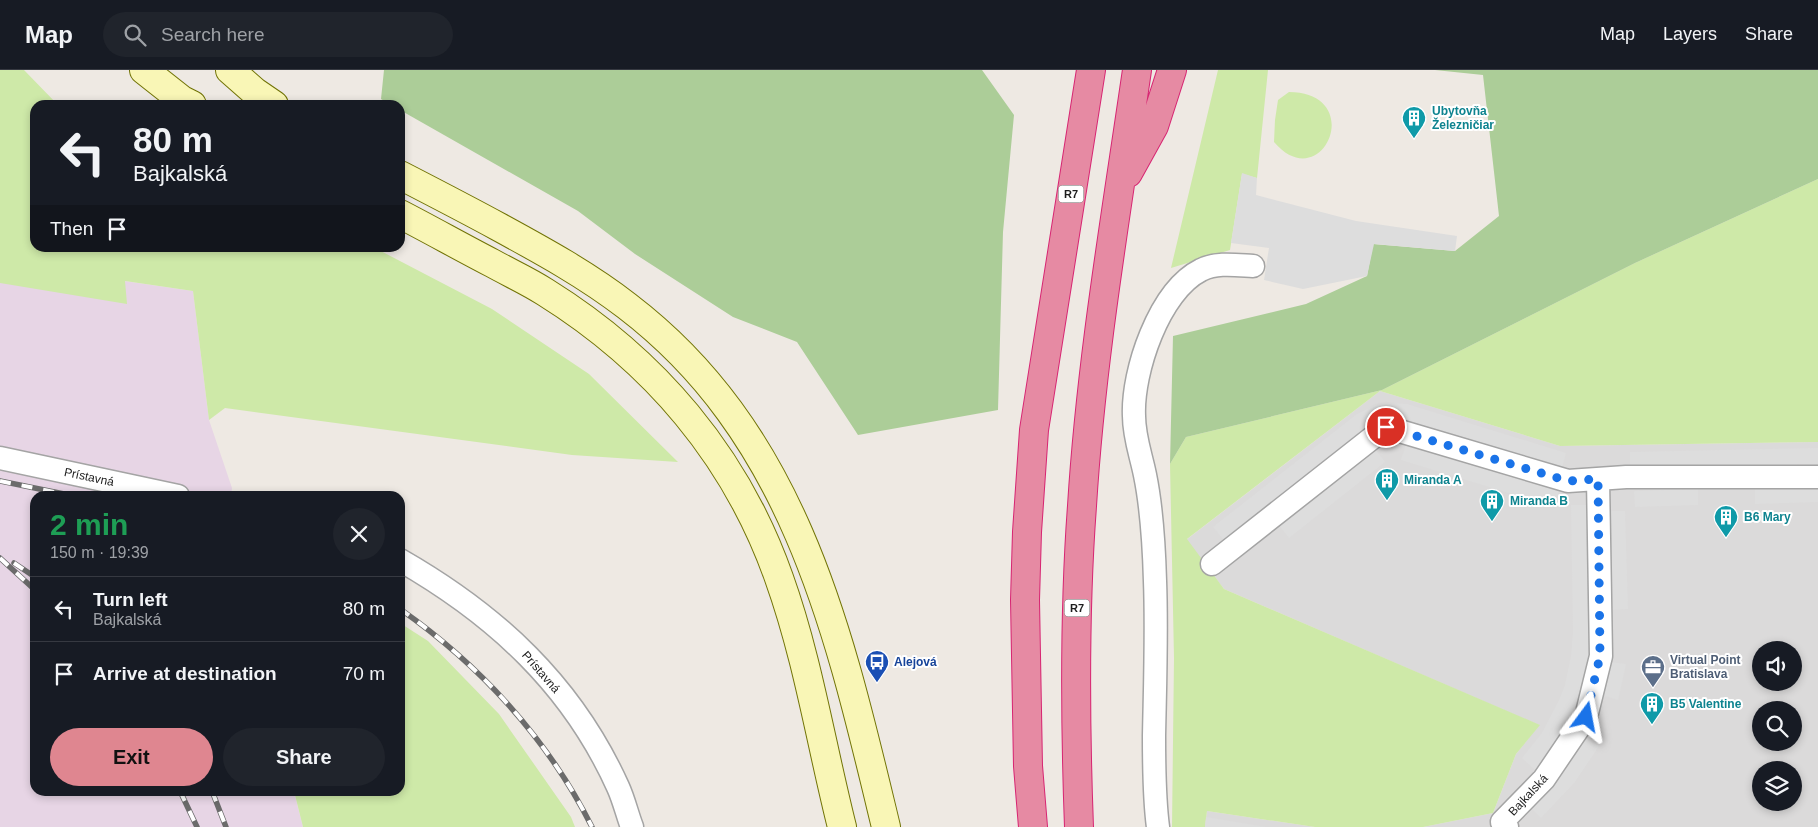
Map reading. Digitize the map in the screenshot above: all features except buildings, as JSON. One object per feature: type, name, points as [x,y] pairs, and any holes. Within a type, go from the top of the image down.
[{"type":"highway","name":"R7","points":[[1080,827],[1077,767],[1076,618],[1082,506],[1092,389],[1137,70]]},
{"type":"highway","points":[[1120,188],[1154,126],[1172,70]]},
{"type":"highway","name":"R7","points":[[1033,827],[1028,766],[1025,600],[1027,532],[1034,430],[1087,75]]},
{"type":"main road","points":[[144,70],[182,100]]},
{"type":"main road","points":[[230,70],[267,100]]},
{"type":"main road","points":[[405,177],[561,261],[613,296],[642,318],[684,357],[733,415],[763,460],[803,540],[816,574],[853,690],[886,827]]},
{"type":"main road","points":[[405,217],[544,291],[592,324],[642,366],[670,394],[729,471],[755,521],[780,579],[800,642],[842,827]]},
{"type":"main road","points":[[822,827],[833,790]]},
{"type":"street","points":[[1158,827],[1154,766],[1155,582],[1145,476],[1136,439],[1134,415],[1137,377],[1161,314],[1180,285],[1200,270],[1216,265],[1253,266]]},
{"type":"street","points":[[1212,564],[1386,427],[1568,481],[1626,477],[1818,477]]},
{"type":"street","name":"Prístavná","points":[[0,458],[155,491]]},
{"type":"street","name":"Bajkalská","points":[[1502,825],[1544,779],[1586,717],[1600,656],[1598,479]]},
{"type":"street","name":"Prístavná","points":[[405,563],[475,608],[511,638],[550,681],[577,714],[597,745],[619,789],[632,827]]},
{"type":"shaded area","points":[[1242,173],[1257,178],[1256,195],[1356,221],[1457,236],[1455,251],[1374,244],[1367,276],[1303,289],[1264,280],[1269,248],[1231,243]]},
{"type":"shaded area","points":[[0,263],[193,291],[209,420],[232,491],[30,491],[30,796],[295,796],[303,827],[0,827]]},
{"type":"shaded area","points":[[1380,391],[1560,446],[1818,442],[1818,827],[1423,827],[1493,813],[1516,754],[1539,725],[1224,589],[1186,540]]},
{"type":"shaded area","points":[[1387,403],[1407,404],[1566,453],[1562,468],[1379,421],[1365,429],[1224,540],[1213,527],[1357,414],[1375,405]]},
{"type":"shaded area","points":[[1406,444],[1559,490],[1555,507],[1401,460]]},
{"type":"shaded area","points":[[1818,448],[1818,464],[1630,469],[1630,452]]},
{"type":"shaded area","points":[[1375,449],[1385,462],[1289,538],[1279,525]]},
{"type":"shaded area","points":[[1818,487],[1818,502],[1755,504],[1755,488]]},
{"type":"shaded area","points":[[1698,489],[1698,505],[1635,507],[1634,491]]},
{"type":"shaded area","points":[[1571,505],[1587,505],[1590,634],[1588,659],[1575,707],[1555,743],[1535,770],[1522,758],[1542,733],[1559,700],[1565,685],[1571,656],[1573,633]]},
{"type":"shaded area","points":[[1611,511],[1625,511],[1628,609],[1612,610],[1609,521]]},
{"type":"shaded area","points":[[1610,662],[1626,664],[1618,700],[1603,695]]},
{"type":"shaded area","points":[[1584,738],[1599,746],[1575,782],[1541,818],[1530,807],[1562,772]]},
{"type":"shaded area","points":[[1207,811],[1315,827],[1205,827]]},
{"type":"shaded area","points":[[1206,817],[1266,827],[1205,827]]},
{"type":"green space","points":[[0,70],[24,70],[53,100],[30,100],[30,252],[383,252],[492,309],[589,374],[678,462],[572,455],[225,408],[209,420],[193,291],[125,281],[127,304],[0,283]]},
{"type":"green space","points":[[384,70],[982,70],[1014,115],[1003,232],[998,410],[858,435],[797,342],[733,317],[635,254],[578,211],[405,113],[405,100],[381,99]]},
{"type":"green space","points":[[1218,70],[1268,70],[1257,178],[1242,174],[1230,250],[1171,268]]},
{"type":"green space","points":[[1435,70],[1818,70],[1818,179],[1635,263],[1382,390],[1186,437],[1170,464],[1173,336],[1306,304],[1367,276],[1373,244],[1455,251],[1499,216],[1483,75]]},
{"type":"green space","points":[[1289,92],[1313,97],[1327,108],[1332,123],[1329,138],[1321,151],[1308,158],[1292,156],[1274,142],[1278,100]]},
{"type":"green space","points":[[1818,179],[1818,442],[1560,446],[1380,391],[1187,539],[1224,589],[1540,725],[1516,754],[1493,813],[1423,827],[1315,827],[1207,811],[1205,827],[1172,827],[1174,658],[1170,464],[1186,437],[1382,390],[1635,263]]},
{"type":"green space","points":[[405,626],[428,641],[499,714],[571,817],[575,827],[303,827],[295,796],[405,796]]},
{"type":"railway","points":[[0,481],[49,491]]},
{"type":"railway","points":[[0,558],[30,585]]},
{"type":"railway","points":[[14,563],[30,574]]},
{"type":"railway","points":[[405,613],[458,654],[509,706],[555,764],[592,827]]},
{"type":"railway","points":[[182,796],[197,827]]},
{"type":"railway","points":[[214,796],[226,827]]},
{"type":"place","name":"Ubytovňa Železničiar","points":[[1414,139]]},
{"type":"place","name":"Miranda A","points":[[1387,501]]},
{"type":"place","name":"Miranda B","points":[[1492,522]]},
{"type":"place","name":"B6 Mary","points":[[1726,538]]},
{"type":"place","name":"Alejová","points":[[877,683]]},
{"type":"place","name":"Virtual Point Bratislava","points":[[1653,688]]},
{"type":"place","name":"B5 Valentine","points":[[1652,725]]},
{"type":"route","points":[[1386,427],[1568,481],[1598,479],[1600,656],[1586,717]]}]
